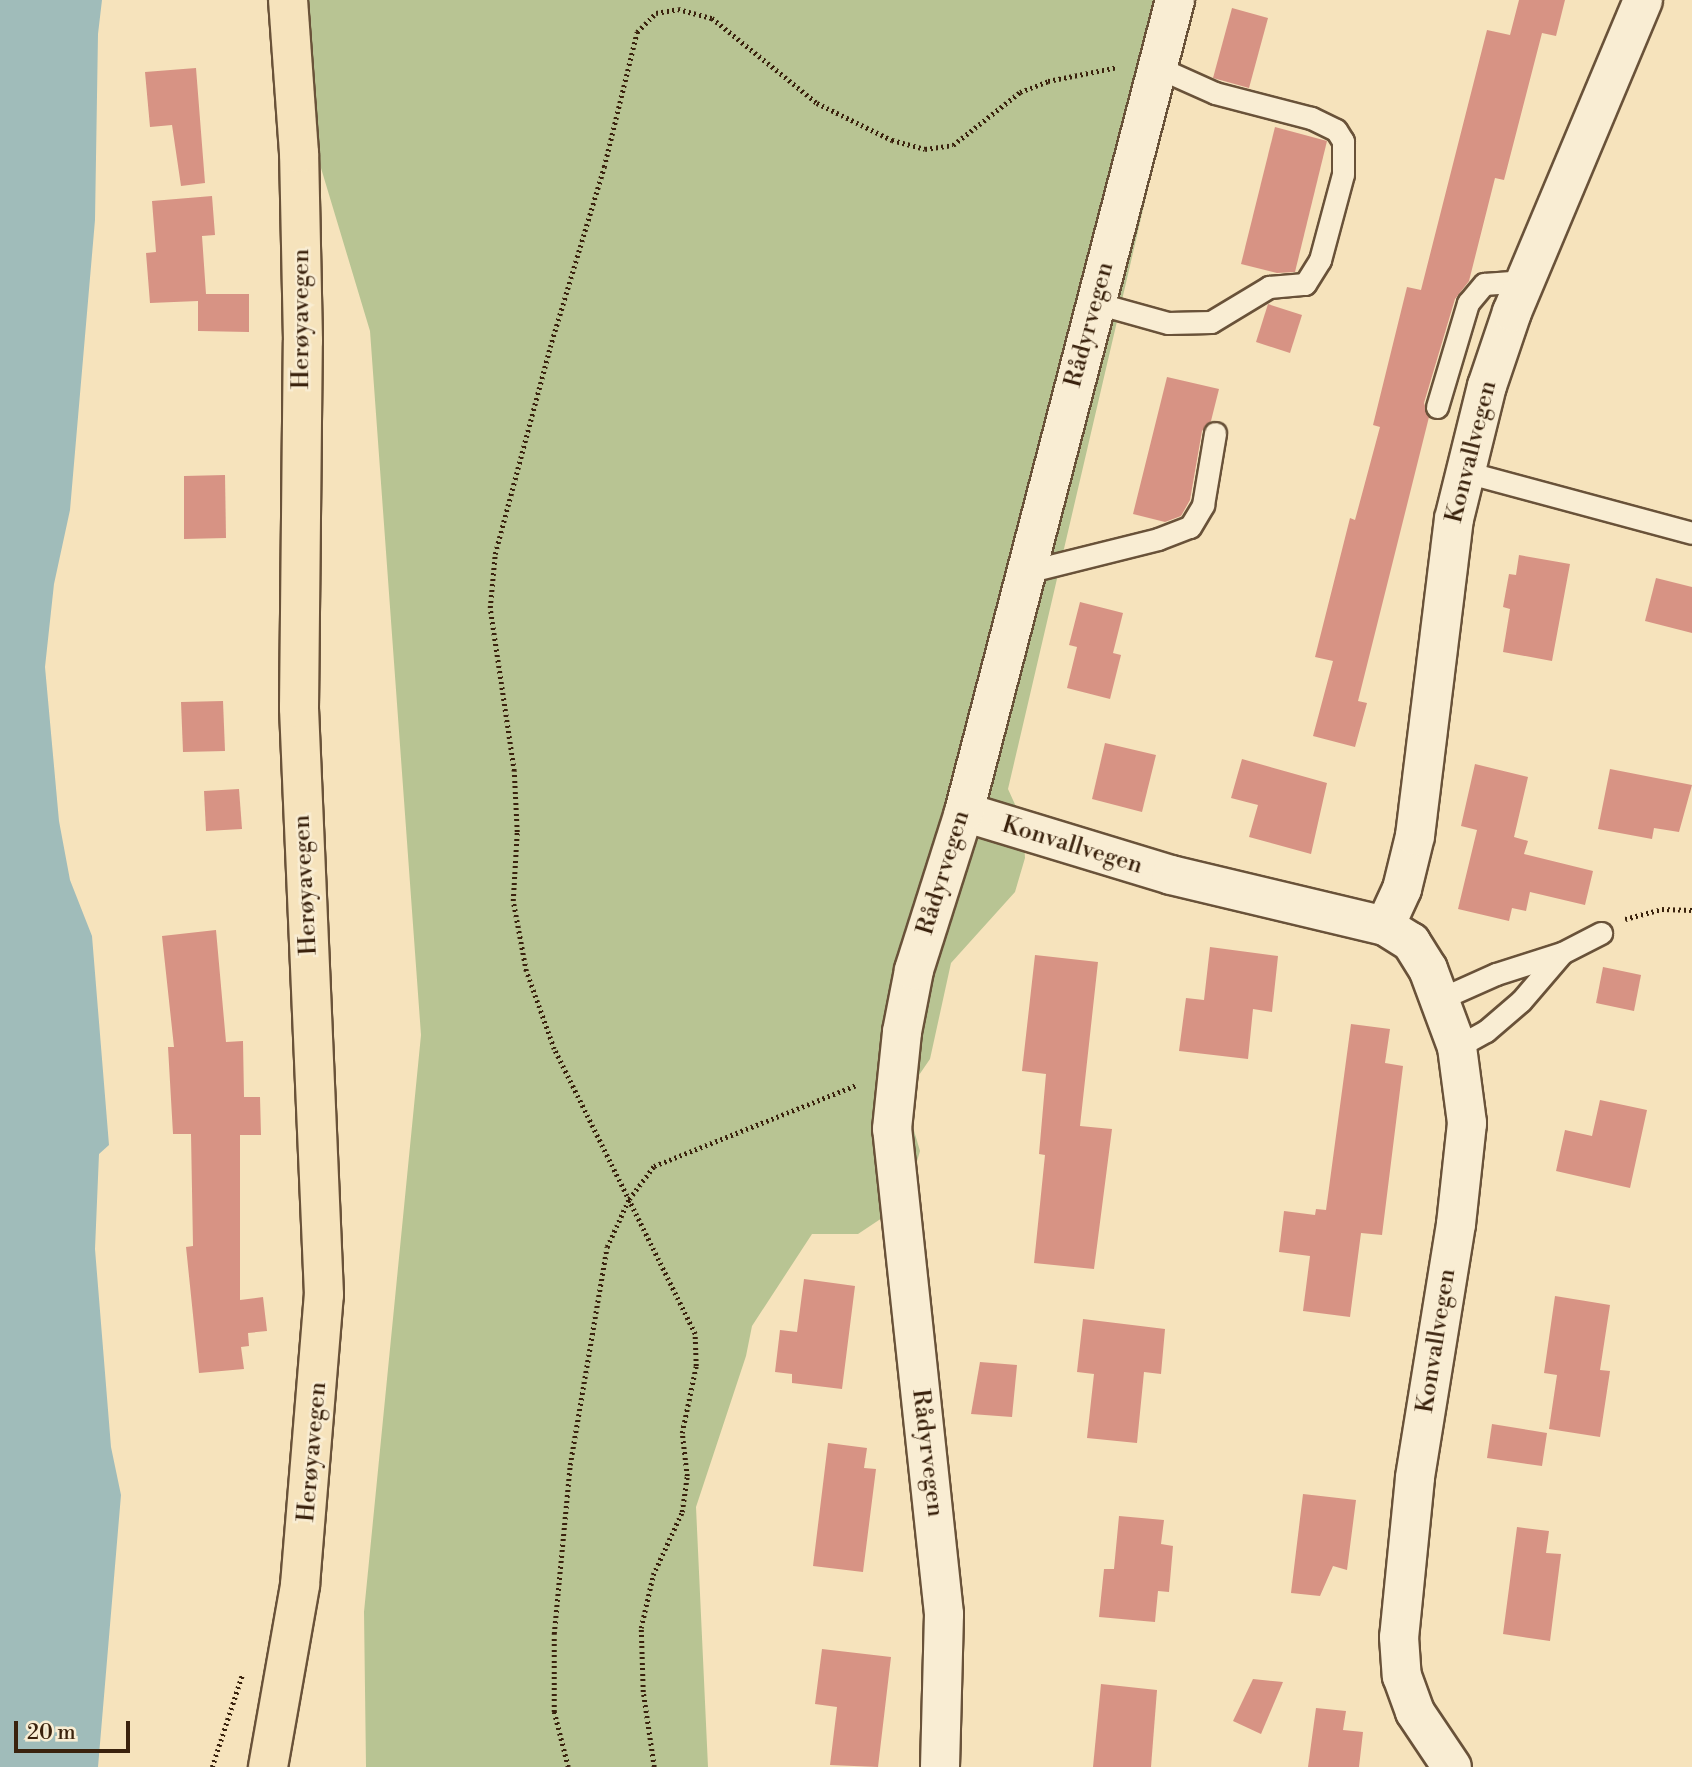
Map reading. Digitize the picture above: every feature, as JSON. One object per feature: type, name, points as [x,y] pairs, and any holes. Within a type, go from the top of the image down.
[{"type":"highway","name":"Herøyavegen","points":[[268,1767],[300,1585],[324,1295],[299,721],[302,244],[288,0]]},
{"type":"street","name":"Rådyrvegen","points":[[940,1767],[944,1614],[892,1129],[898,1069],[914,970],[964,812],[1175,0]]},
{"type":"street","name":"Konvallvegen","points":[[1385,926],[1402,889],[1415,836],[1443,586],[1487,386],[1525,281],[1643,0]]},
{"type":"street","name":"Konvallvegen","points":[[964,812],[1171,875],[1385,926],[1411,942],[1440,999],[1457,1047],[1466,1123],[1456,1224],[1415,1478],[1399,1637],[1402,1676],[1415,1712],[1452,1767]]},
{"type":"lane","points":[[1096,303],[1168,323],[1211,322],[1269,287],[1305,284],[1320,260],[1340,186],[1345,151],[1336,130],[1311,118],[1215,93],[1157,67]]},
{"type":"lane","points":[[1437,407],[1468,303],[1484,284],[1525,281]]},
{"type":"lane","points":[[1026,572],[1190,527],[1203,505],[1215,433]]},
{"type":"lane","points":[[1466,472],[1510,480],[1692,533]]},
{"type":"lane","points":[[1440,999],[1496,974],[1562,953],[1601,933]]},
{"type":"lane","points":[[1457,1047],[1486,1031],[1521,1001],[1562,953]]},
{"type":"path","points":[[654,1767],[643,1692],[641,1628],[653,1575],[682,1512],[687,1476],[682,1433],[696,1366],[695,1334],[555,1049],[526,971],[513,901],[517,832],[514,771],[489,608],[495,554],[550,347],[604,167],[637,32],[656,13],[678,9],[712,18],[817,103],[892,141],[925,149],[953,145],[1020,92],[1048,81],[1110,67],[1157,67]]},
{"type":"path","points":[[1601,933],[1632,915],[1692,910]]},
{"type":"path","points":[[568,1767],[554,1712],[554,1634],[570,1465],[607,1247],[629,1199],[654,1166],[898,1069]]},
{"type":"green space","points":[[283,0],[1173,0],[1177,64],[1008,789],[1023,822],[1025,858],[1015,892],[951,963],[930,1059],[904,1097],[920,1151],[910,1185],[888,1214],[858,1234],[812,1234],[752,1326],[746,1356],[696,1507],[708,1767],[366,1767],[364,1612],[421,1035],[370,331],[281,35]]},
{"type":"water","points":[[0,0],[102,0],[98,34],[95,220],[70,510],[54,584],[45,667],[59,821],[70,880],[92,936],[109,1145],[99,1154],[95,1249],[111,1447],[121,1495],[98,1767],[0,1767]]},
{"type":"building","points":[[1519,0],[1565,0],[1556,36],[1542,33],[1504,180],[1495,178],[1469,281],[1455,299],[1424,403],[1429,417],[1358,701],[1367,703],[1355,747],[1313,736],[1333,661],[1315,657],[1350,518],[1355,520],[1380,427],[1373,425],[1407,287],[1421,290],[1487,30],[1510,35]]},
{"type":"building","points":[[1232,8],[1268,18],[1249,88],[1213,78]]},
{"type":"building","points":[[196,68],[205,183],[181,186],[172,125],[150,127],[145,72]]},
{"type":"building","points":[[1275,127],[1327,141],[1295,272],[1277,273],[1241,264]]},
{"type":"building","points":[[212,196],[215,235],[202,236],[206,294],[249,294],[249,332],[198,331],[198,301],[150,303],[146,253],[156,252],[152,201]]},
{"type":"building","points":[[1268,304],[1302,315],[1290,353],[1256,342]]},
{"type":"building","points":[[1167,377],[1219,389],[1211,421],[1202,431],[1190,500],[1181,516],[1165,522],[1133,514]]},
{"type":"building","points":[[225,475],[226,538],[184,539],[184,476]]},
{"type":"building","points":[[1519,555],[1570,564],[1552,661],[1503,652],[1510,609],[1503,607],[1509,574],[1516,575]]},
{"type":"building","points":[[1656,578],[1692,587],[1692,633],[1645,621]]},
{"type":"building","points":[[1080,602],[1123,613],[1113,653],[1121,655],[1110,699],[1067,688],[1077,647],[1069,645]]},
{"type":"building","points":[[223,701],[225,751],[183,752],[181,702]]},
{"type":"building","points":[[1105,743],[1156,755],[1142,812],[1092,799]]},
{"type":"building","points":[[1242,759],[1327,783],[1311,854],[1249,837],[1258,805],[1231,798]]},
{"type":"building","points":[[1475,764],[1528,777],[1514,837],[1528,841],[1524,854],[1593,871],[1585,905],[1530,892],[1526,911],[1512,908],[1509,921],[1458,909],[1477,830],[1461,826]]},
{"type":"building","points":[[1610,769],[1692,785],[1679,832],[1654,828],[1652,839],[1598,829]]},
{"type":"building","points":[[239,789],[242,829],[206,831],[204,791]]},
{"type":"building","points":[[216,930],[226,1042],[243,1041],[244,1097],[260,1097],[261,1135],[240,1135],[240,1300],[263,1297],[267,1331],[248,1333],[249,1346],[241,1347],[244,1369],[199,1373],[186,1247],[193,1246],[191,1134],[173,1134],[168,1047],[174,1047],[162,936]]},
{"type":"building","points":[[1210,947],[1278,956],[1272,1012],[1253,1009],[1248,1059],[1179,1051],[1186,998],[1204,1000]]},
{"type":"building","points":[[1035,955],[1098,962],[1080,1126],[1112,1129],[1094,1269],[1034,1263],[1045,1155],[1039,1154],[1046,1074],[1022,1071]]},
{"type":"building","points":[[1603,967],[1641,975],[1634,1011],[1596,1003]]},
{"type":"building","points":[[1351,1024],[1390,1029],[1385,1063],[1403,1066],[1382,1235],[1361,1233],[1350,1317],[1303,1311],[1310,1256],[1279,1252],[1284,1211],[1315,1215],[1316,1209],[1326,1210]]},
{"type":"building","points":[[1600,1100],[1647,1110],[1630,1188],[1556,1171],[1565,1130],[1592,1136]]},
{"type":"building","points":[[804,1279],[855,1286],[842,1389],[792,1383],[792,1374],[775,1372],[780,1330],[797,1332]]},
{"type":"building","points":[[1555,1296],[1610,1305],[1600,1370],[1610,1371],[1600,1437],[1549,1429],[1557,1375],[1544,1373]]},
{"type":"building","points":[[1083,1319],[1165,1329],[1161,1374],[1144,1372],[1137,1443],[1087,1438],[1094,1374],[1077,1372]]},
{"type":"building","points":[[980,1362],[1017,1365],[1012,1417],[971,1414]]},
{"type":"building","points":[[1492,1424],[1547,1433],[1542,1466],[1487,1458]]},
{"type":"building","points":[[828,1443],[867,1448],[864,1468],[876,1469],[863,1572],[813,1566]]},
{"type":"building","points":[[1303,1494],[1356,1500],[1347,1570],[1333,1566],[1320,1596],[1291,1593]]},
{"type":"building","points":[[1119,1516],[1164,1520],[1161,1544],[1173,1546],[1169,1592],[1158,1591],[1155,1622],[1099,1617],[1104,1569],[1114,1569]]},
{"type":"building","points":[[1517,1527],[1549,1531],[1546,1553],[1561,1554],[1550,1641],[1503,1634]]},
{"type":"building","points":[[822,1649],[891,1657],[878,1767],[830,1765],[837,1707],[815,1704]]},
{"type":"building","points":[[1253,1679],[1283,1682],[1261,1734],[1233,1721]]},
{"type":"building","points":[[1101,1684],[1157,1690],[1151,1767],[1093,1767]]},
{"type":"building","points":[[1316,1708],[1346,1711],[1343,1730],[1363,1732],[1359,1767],[1308,1767]]}]
